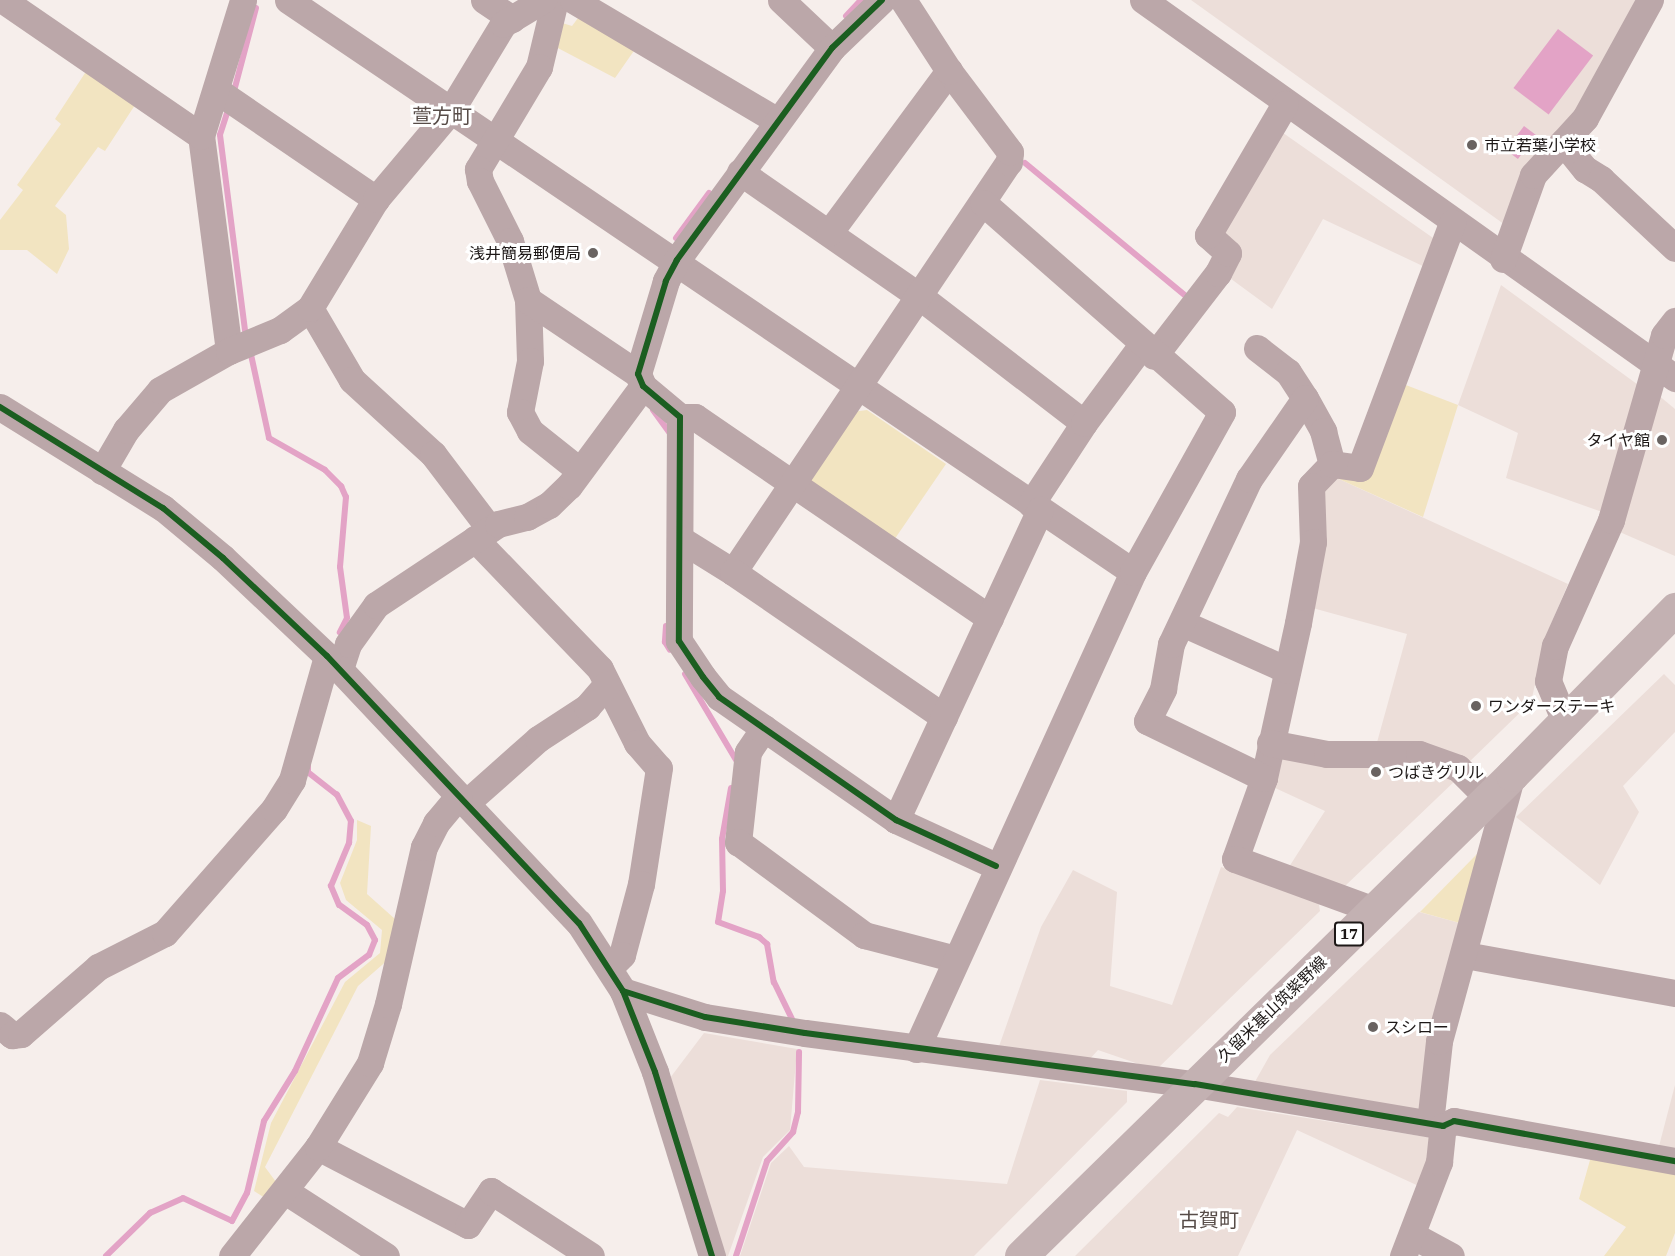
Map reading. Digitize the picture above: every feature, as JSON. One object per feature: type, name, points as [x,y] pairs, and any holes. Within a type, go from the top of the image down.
[{"type":"main road","name":"久留米基山筑紫野線","points":[[1022,1256],[1512,775],[1564,719],[1675,609]]},
{"type":"street","points":[[3,0],[201,136]]},
{"type":"street","points":[[241,347],[201,136],[243,0]]},
{"type":"street","points":[[288,0],[677,260],[1133,572]]},
{"type":"street","points":[[484,0],[512,19]]},
{"type":"street","points":[[102,471],[126,430],[160,390],[310,308],[376,199],[451,110],[503,24],[543,0]]},
{"type":"street","points":[[555,0],[539,67],[494,138],[478,169],[480,181],[510,241],[528,300],[530,361],[520,412],[530,431],[579,470]]},
{"type":"street","points":[[573,0],[769,115]]},
{"type":"street","points":[[781,0],[832,48]]},
{"type":"street","points":[[0,1025],[12,1035],[21,1034],[98,967],[170,928],[274,809],[292,780],[334,663],[376,605],[483,534],[549,505],[579,470],[640,380],[666,281],[677,260],[740,172],[769,115],[832,48],[882,0]]},
{"type":"street","points":[[733,572],[1009,162],[1010,152],[949,71],[903,0]]},
{"type":"street","points":[[1143,0],[1503,259],[1666,371]]},
{"type":"street","points":[[1503,259],[1533,175],[1585,118],[1650,0]]},
{"type":"street","points":[[829,233],[949,71]]},
{"type":"street","points":[[216,90],[376,199]]},
{"type":"street","points":[[896,820],[990,618],[1036,507],[1084,423],[1218,273],[1228,253],[1208,235],[1285,104]]},
{"type":"street","points":[[1563,142],[1585,169],[1601,179],[1675,248]]},
{"type":"street","points":[[740,172],[919,296],[1084,423]]},
{"type":"street","points":[[916,1049],[996,866],[1133,572],[1222,412],[1148,351],[983,203]]},
{"type":"street","points":[[1332,464],[1360,468],[1452,222]]},
{"type":"street","points":[[528,300],[640,380],[680,417],[695,417],[990,618]]},
{"type":"street","points":[[310,308],[352,380],[433,454],[483,534],[600,669],[637,743],[659,768],[641,884],[622,955],[610,967]]},
{"type":"street","points":[[1564,719],[1548,681],[1555,646],[1611,520],[1666,371],[1664,335],[1675,321]]},
{"type":"street","points":[[1257,348],[1288,372],[1305,398],[1323,431],[1332,464]]},
{"type":"street","points":[[1264,778],[1147,721],[1163,689],[1172,644],[1249,479],[1305,398]]},
{"type":"street","points":[[0,407],[163,508],[223,558],[334,663],[579,923],[610,967],[655,1072],[712,1256]]},
{"type":"street","points":[[680,417],[679,641],[719,697],[896,820],[996,866]]},
{"type":"street","points":[[1332,464],[1311,486],[1313,542],[1287,670],[1264,778],[1235,859],[1374,910]]},
{"type":"street","points":[[680,539],[733,572],[944,717]]},
{"type":"street","points":[[1182,623],[1287,670]]},
{"type":"street","points":[[232,1256],[318,1147],[370,1063],[388,1004],[424,847],[436,823],[523,750],[587,707],[607,684]]},
{"type":"street","points":[[764,728],[748,752],[738,842],[864,935],[956,959]]},
{"type":"street","points":[[1270,743],[1327,753],[1419,754],[1458,768],[1488,798]]},
{"type":"street","points":[[1451,1256],[1408,1245],[1439,1162],[1436,1124],[1439,1041],[1465,955],[1512,775]]},
{"type":"street","points":[[1465,955],[1675,993]]},
{"type":"street","points":[[622,991],[705,1017],[916,1049],[1195,1084],[1436,1124],[1454,1121],[1675,1161]]},
{"type":"street","points":[[318,1147],[468,1226],[491,1191],[591,1256]]},
{"type":"street","points":[[285,1191],[386,1256]]},
{"type":"shaded area","name":"市立若葉小学校","points":[[1191,0],[1642,0],[1508,227]]},
{"type":"shaded area","points":[[581,14],[638,45],[615,78],[554,46],[559,22],[572,26]]},
{"type":"shaded area","points":[[1558,29],[1593,55],[1549,115],[1513,88]]},
{"type":"shaded area","points":[[87,70],[135,105],[105,151],[98,147],[55,206],[66,215],[69,249],[57,274],[27,250],[0,250],[0,220],[23,190],[17,185],[61,124],[55,119]]},
{"type":"shaded area","points":[[1524,126],[1536,135],[1518,159],[1506,150]]},
{"type":"shaded area","points":[[1276,128],[1436,240],[1427,268],[1323,219],[1272,309],[1223,273],[1216,230]]},
{"type":"shaded area","points":[[1501,285],[1641,387],[1605,513],[1506,478],[1518,433],[1458,405]]},
{"type":"shaded area","points":[[1398,382],[1458,405],[1423,517],[1328,474],[1364,475]]},
{"type":"shaded area","points":[[1657,394],[1675,409],[1675,556],[1615,530]]},
{"type":"shaded area","points":[[867,410],[946,464],[892,543],[811,487],[808,476],[852,412]]},
{"type":"shaded area","points":[[1328,474],[1568,584],[1546,636],[1531,702],[1466,765],[1376,746],[1407,634],[1309,607],[1317,491]]},
{"type":"shaded area","points":[[1664,674],[1675,685],[1675,732],[1623,786],[1639,812],[1600,885],[1516,817]]},
{"type":"shaded area","points":[[1279,755],[1420,761],[1458,778],[1345,886],[1287,870],[1325,811],[1273,787]]},
{"type":"shaded area","points":[[357,820],[371,826],[367,894],[395,919],[390,958],[358,986],[265,1167],[276,1182],[265,1198],[254,1191],[271,1123],[345,982],[380,953],[382,930],[346,900],[340,883],[357,840]]},
{"type":"shaded area","points":[[1477,854],[1467,925],[1420,912]]},
{"type":"shaded area","points":[[1221,867],[1318,900],[1320,911],[1156,1070],[1098,1050],[1087,1062],[997,1052],[1041,927],[1073,870],[1117,892],[1110,986],[1172,1005]]},
{"type":"shaded area","points":[[1419,912],[1467,925],[1425,1113],[1252,1087],[1270,1055]]},
{"type":"shaded area","points":[[704,1033],[797,1049],[790,1130],[763,1157],[728,1256],[725,1256],[670,1078]]},
{"type":"shaded area","points":[[1040,1080],[1127,1091],[1127,1102],[974,1256],[740,1256],[771,1163],[789,1146],[804,1167],[1007,1184]]},
{"type":"shaded area","points":[[1675,1085],[1675,1154],[1658,1150]]},
{"type":"shaded area","points":[[1237,1107],[1433,1138],[1423,1188],[1297,1130],[1238,1256],[1075,1256],[1219,1113],[1228,1117]]},
{"type":"shaded area","points":[[1592,1153],[1675,1172],[1675,1233],[1666,1256],[1604,1256],[1626,1227],[1579,1199]]},
{"type":"waterway","points":[[846,16],[861,0]]},
{"type":"waterway","points":[[233,95],[256,8]]},
{"type":"waterway","points":[[229,107],[220,135],[246,337]]},
{"type":"waterway","points":[[1025,163],[1188,298]]},
{"type":"waterway","points":[[676,238],[709,193]]},
{"type":"waterway","points":[[250,350],[269,438],[325,470],[341,486],[346,497],[340,567],[347,618],[340,632]]},
{"type":"waterway","points":[[653,410],[670,433]]},
{"type":"waterway","points":[[666,626],[665,642],[670,650]]},
{"type":"waterway","points":[[685,674],[736,760]]},
{"type":"waterway","points":[[106,1256],[150,1213],[183,1198],[232,1221],[247,1193],[264,1121],[295,1071],[338,978],[369,955],[375,940],[367,925],[339,905],[331,886],[349,843],[351,821],[337,795],[308,772],[308,766]]},
{"type":"waterway","points":[[731,788],[722,839],[723,891],[718,922],[759,937],[767,944],[774,982],[792,1019]]},
{"type":"waterway","points":[[736,1256],[767,1161],[793,1132],[798,1112],[799,1052]]},
{"type":"cycle path","points":[[882,0],[832,48],[677,260],[666,281],[638,374],[643,386],[680,417],[679,641],[703,677],[719,697],[896,820],[996,866]]},
{"type":"cycle path","points":[[0,407],[163,508],[223,558],[327,656],[579,923],[623,991],[655,1072],[712,1256]]},
{"type":"cycle path","points":[[623,991],[705,1017],[805,1033],[1195,1084],[1443,1126],[1454,1121],[1675,1161]]},
{"type":"place","name":"市立若葉小学校","points":[[1472,145]]},
{"type":"place","name":"浅井簡易郵便局","points":[[593,253]]},
{"type":"place","name":"タイヤ館","points":[[1662,440]]},
{"type":"place","name":"ワンダーステーキ","points":[[1476,706]]},
{"type":"place","name":"つばきグリル","points":[[1376,772]]},
{"type":"place","name":"スシロー","points":[[1373,1027]]},
{"type":"district","name":"萱方町","points":[[442,115]]},
{"type":"district","name":"古賀町","points":[[1209,1219]]}]
